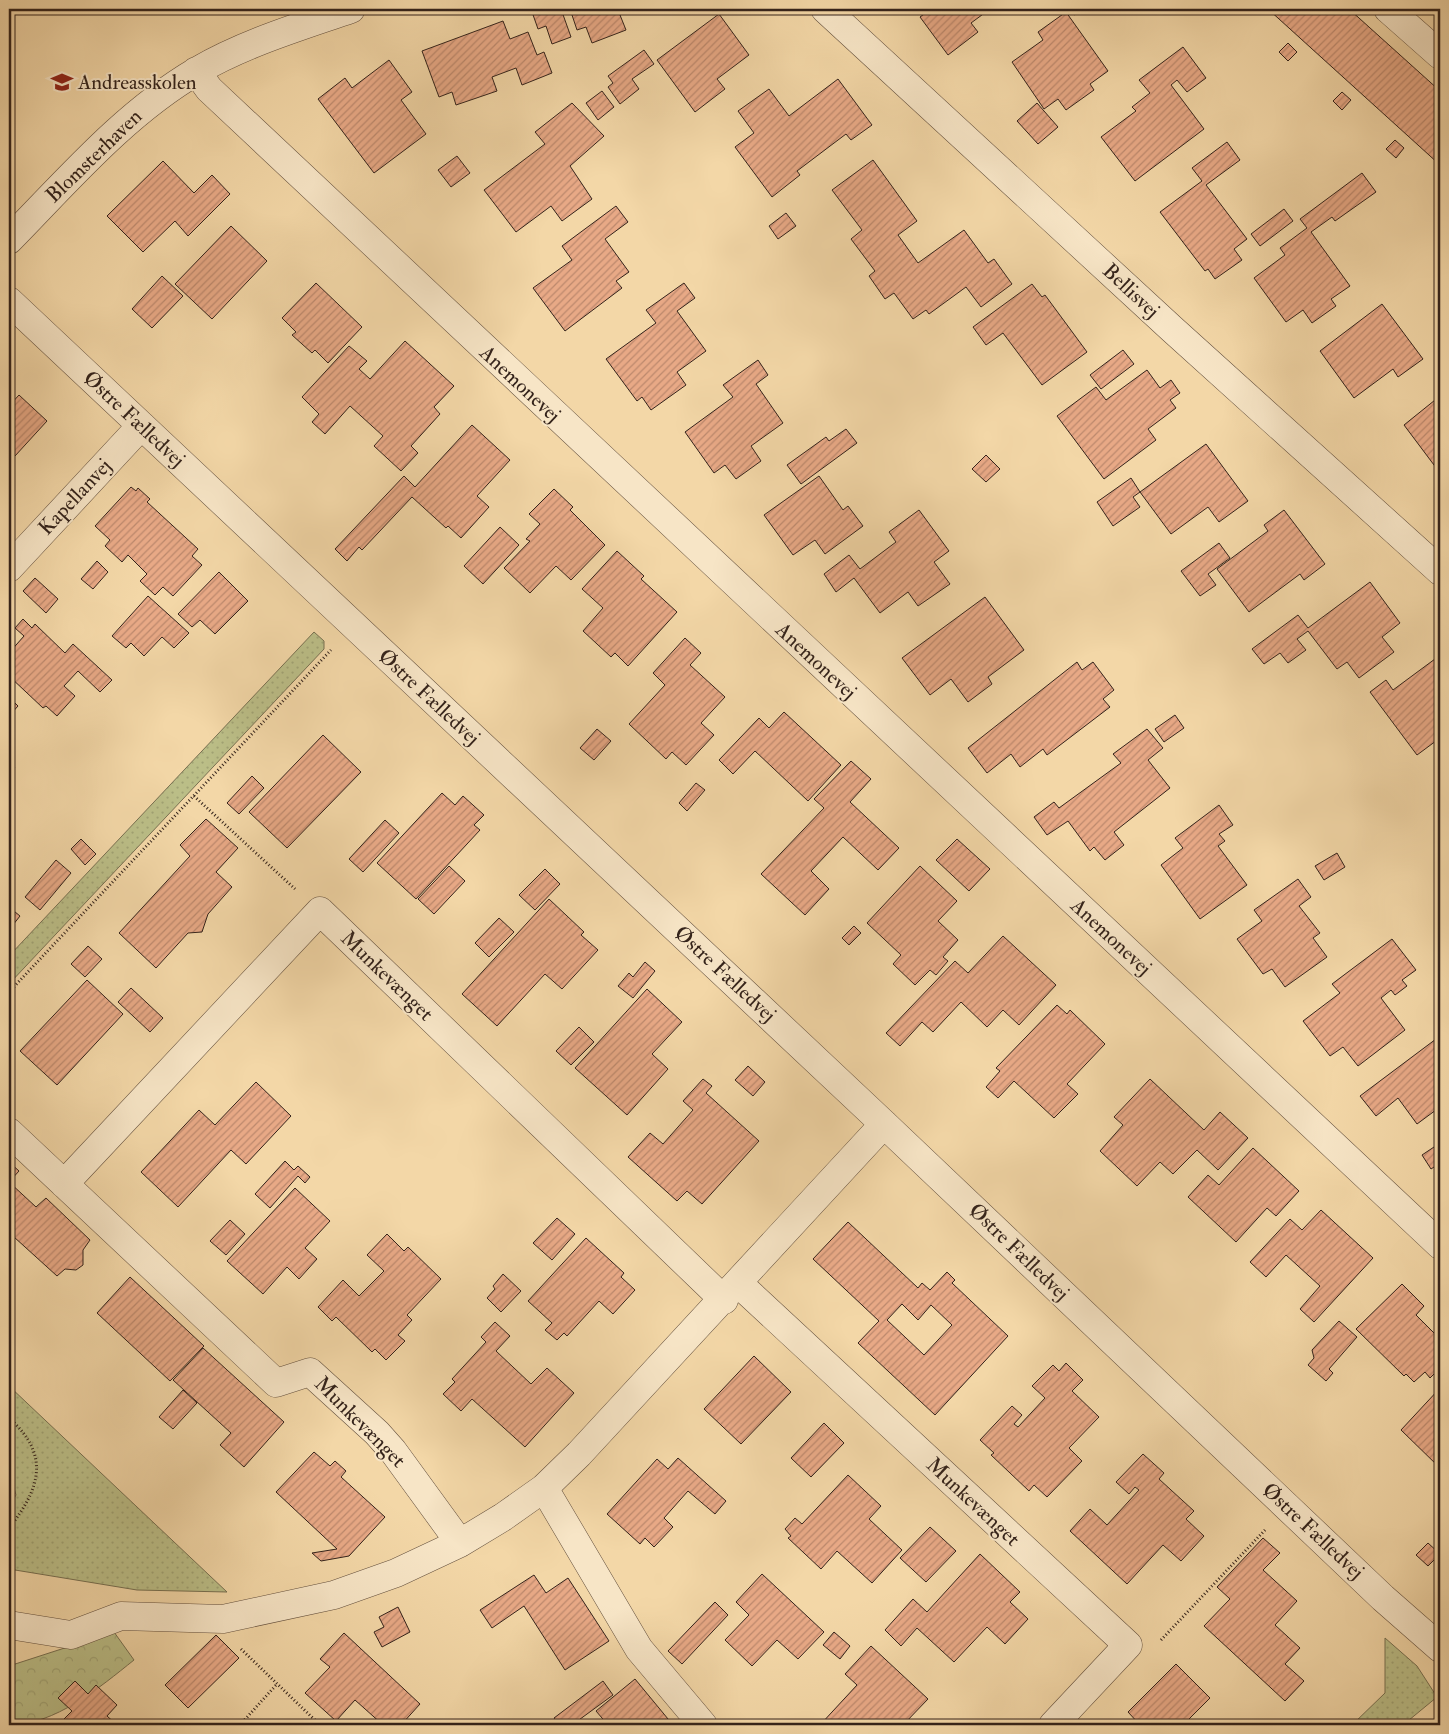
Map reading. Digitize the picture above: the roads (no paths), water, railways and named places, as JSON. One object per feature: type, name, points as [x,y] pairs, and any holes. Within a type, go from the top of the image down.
[{"type":"street","name":"Blomsterhaven","points":[[9,240],[115,131],[196,71],[258,42],[351,9]]},
{"type":"street","name":"Bellisvej","points":[[825,9],[1172,329],[1440,571]]},
{"type":"street","points":[[1388,9],[1440,56]]},
{"type":"street","name":"Anemonevej","points":[[196,71],[209,89],[404,275],[1440,1245]]},
{"type":"street","name":"Østre Fælledvej","points":[[9,301],[1440,1648]]},
{"type":"street","name":"Kapellanvej","points":[[9,568],[141,426]]},
{"type":"street","name":"Munkevænget","points":[[64,1184],[320,911],[731,1292],[1128,1645],[1053,1725]]},
{"type":"street","points":[[9,1625],[72,1635],[120,1616],[223,1619],[334,1595],[396,1574],[460,1543],[503,1517],[544,1488],[579,1454],[731,1292],[884,1124]]},
{"type":"street","name":"Munkevænget","points":[[9,1132],[276,1382],[310,1372],[377,1433],[409,1470],[460,1543]]},
{"type":"street","points":[[544,1488],[639,1649],[703,1725]]},
{"type":"place","name":"Andreasskolen","points":[[62,82]]}]
